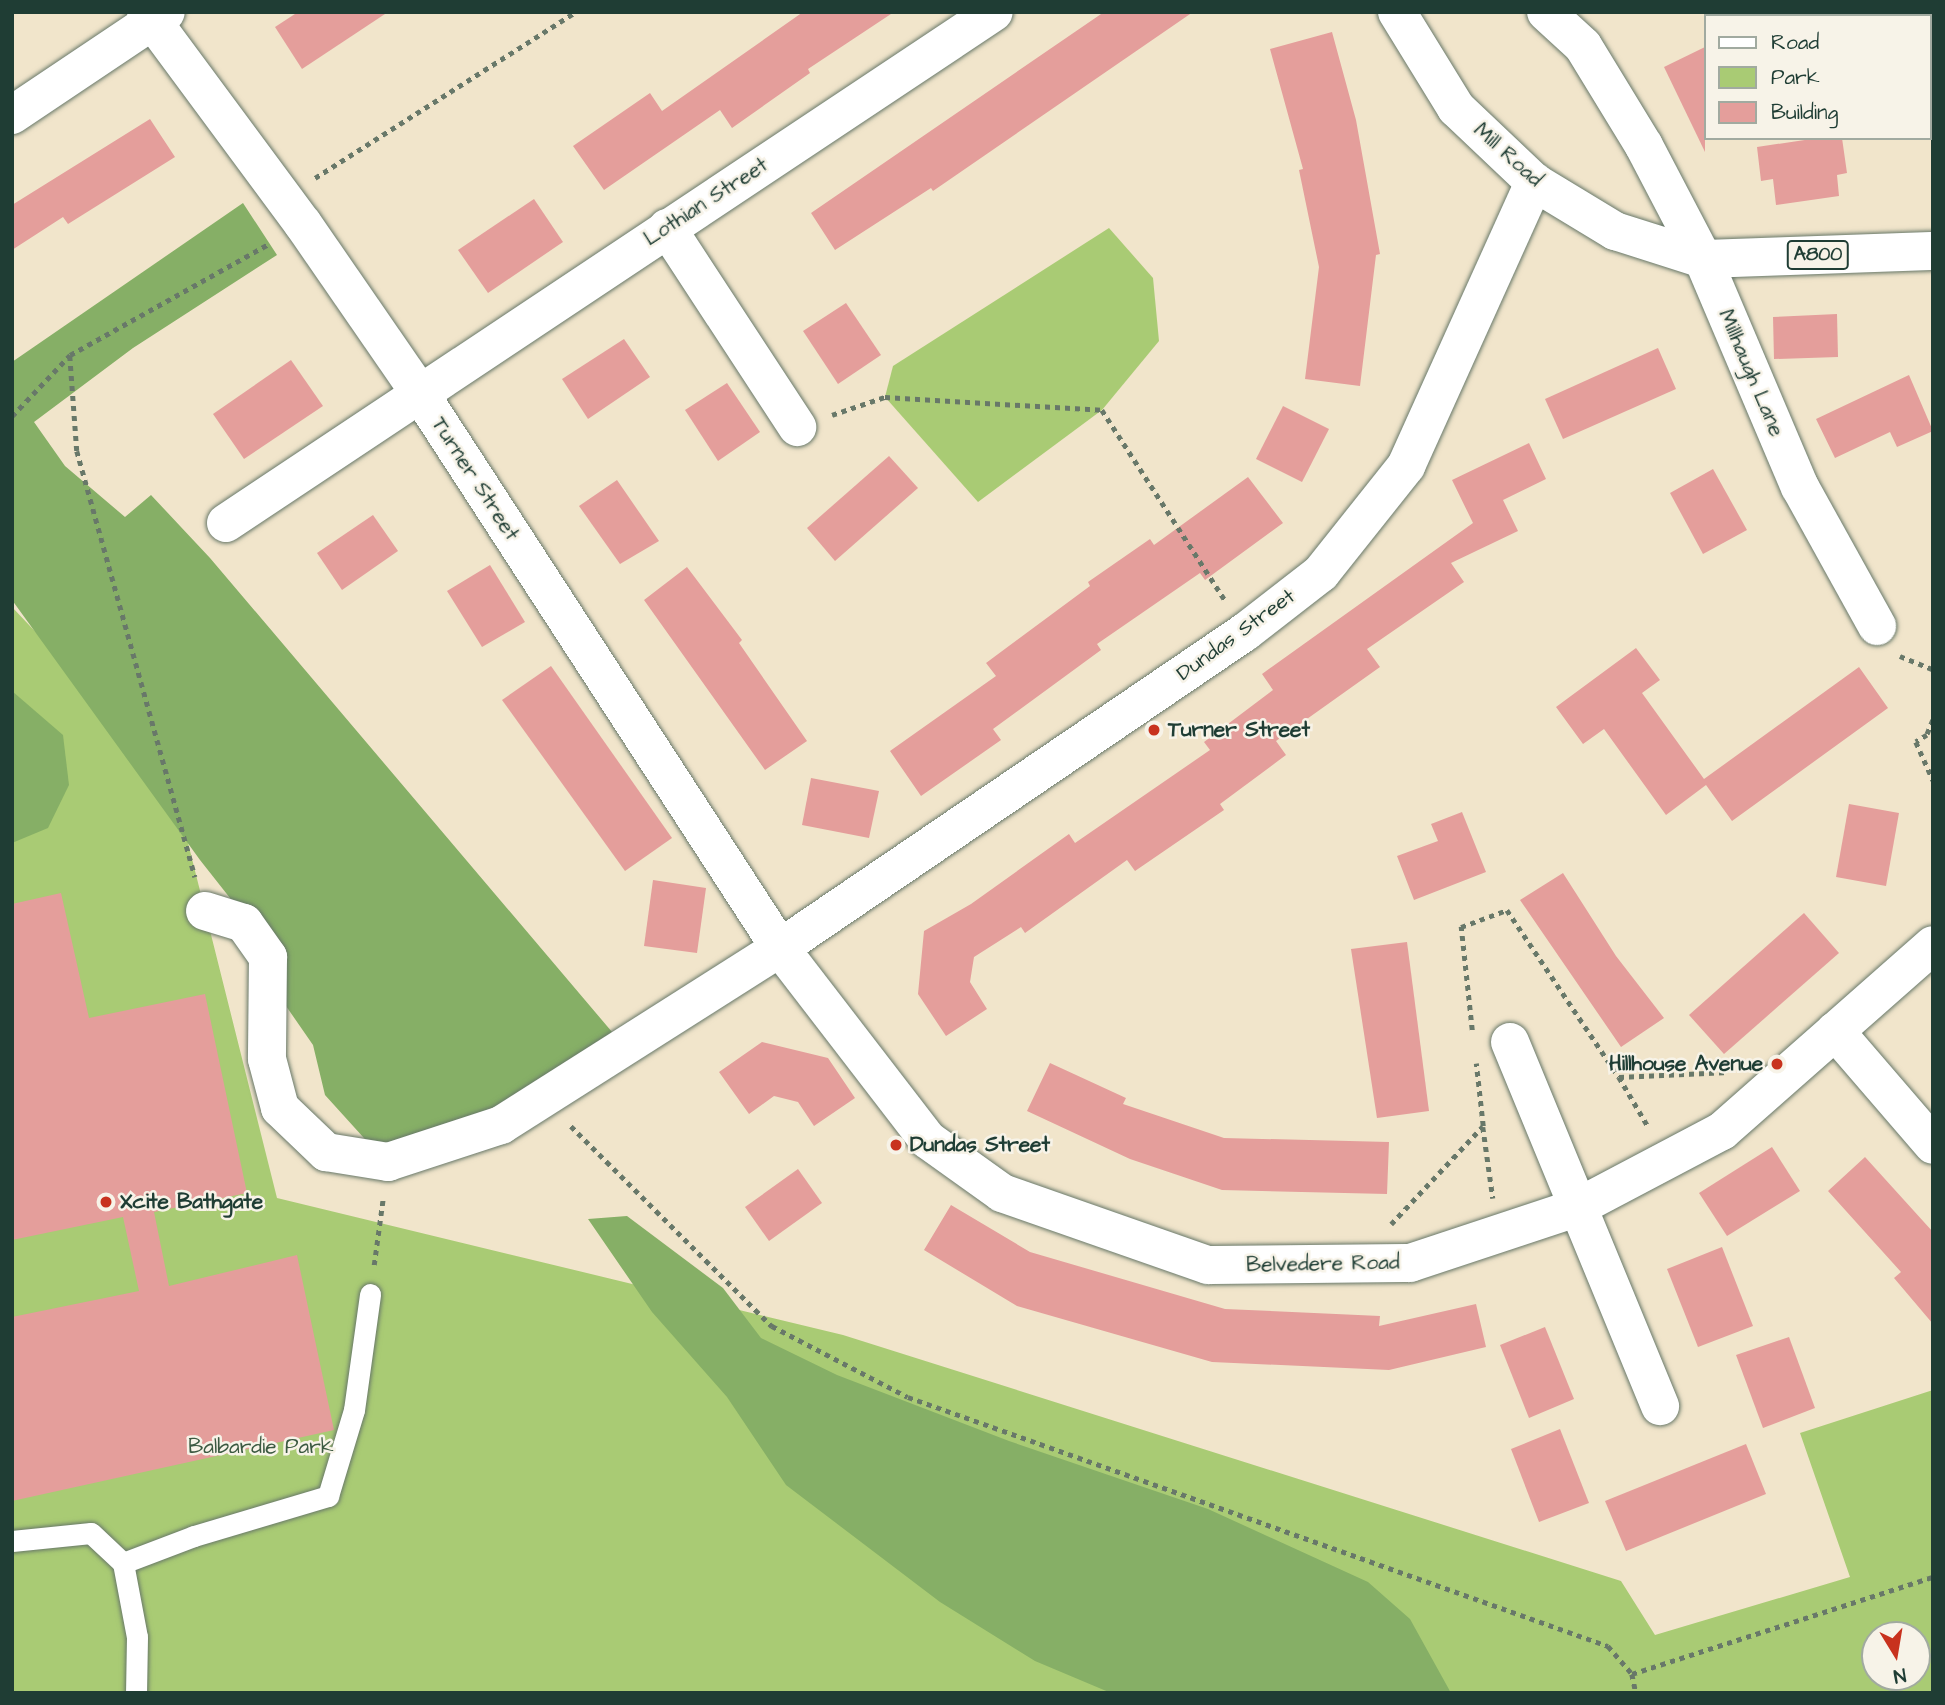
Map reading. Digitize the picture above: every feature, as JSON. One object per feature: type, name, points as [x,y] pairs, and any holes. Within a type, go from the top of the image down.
[{"type":"street","name":"Lothian Street","points":[[226,523],[419,392],[994,12]]},
{"type":"street","name":"Mill Road","points":[[1396,12],[1456,108],[1534,182],[1615,231],[1703,259]]},
{"type":"street","name":"Millhaugh Lane","points":[[1546,12],[1583,46],[1644,146],[1703,259],[1800,487],[1877,626]]},
{"type":"street","points":[[12,116],[156,15]]},
{"type":"street","name":"Turner Street","points":[[156,15],[419,392],[780,948]]},
{"type":"street","name":"Dundas Street","points":[[388,1162],[501,1125],[780,948],[1245,632],[1321,573],[1406,466],[1534,182]]},
{"type":"street","points":[[667,228],[797,427]]},
{"type":"street","name":"A800","points":[[1703,259],[1933,251]]},
{"type":"street","points":[[205,911],[244,923],[268,957],[267,1059],[280,1108],[326,1152],[388,1162]]},
{"type":"street","name":"Belvedere Road","points":[[780,948],[928,1140],[1002,1193],[1208,1265],[1410,1263],[1576,1208],[1723,1131],[1933,945]]},
{"type":"street","points":[[1835,1031],[1933,1145]]},
{"type":"street","points":[[1510,1042],[1576,1208],[1660,1406]]},
{"type":"lane","points":[[123,1563],[194,1536],[328,1496],[354,1410],[370,1294]]},
{"type":"lane","points":[[12,1541],[91,1533],[123,1563],[137,1637],[136,1693]]},
{"type":"path","points":[[12,416],[69,355],[77,451],[205,911]]},
{"type":"path","points":[[797,427],[885,397],[1102,410],[1245,632]]},
{"type":"path","points":[[1933,720],[1927,735],[1916,742],[1933,780]]},
{"type":"path","points":[[1619,1077],[1668,1160]]},
{"type":"path","points":[[546,1096],[588,1146],[772,1325],[784,1332],[908,1398],[1608,1647],[1632,1674],[1636,1693]]},
{"type":"path","points":[[1483,1126],[1497,1234]]},
{"type":"path","points":[[370,1294],[388,1162]]},
{"type":"path","points":[[1632,1674],[1933,1577]]},
{"type":"green space","points":[[243,203],[277,255],[133,348],[34,422],[65,466],[125,517],[151,495],[210,558],[618,1039],[532,1097],[373,1148],[325,1095],[313,1045],[286,1006],[267,945],[200,860],[12,600],[12,362]]},
{"type":"green space","points":[[1109,228],[1153,278],[1159,341],[1102,410],[978,502],[885,397],[893,366]]},
{"type":"green space","name":"Balbardie Park","points":[[12,607],[171,775],[277,1198],[843,1335],[1621,1581],[1655,1635],[1850,1577],[1800,1433],[1933,1390],[1933,1693],[12,1693]]},
{"type":"green space","points":[[12,691],[63,735],[69,785],[48,828],[12,843]]},
{"type":"green space","points":[[627,1216],[723,1288],[761,1338],[837,1375],[1009,1441],[1208,1509],[1368,1582],[1410,1619],[1451,1693],[1111,1693],[1035,1661],[940,1602],[786,1485],[727,1397],[652,1312],[588,1219]]},
{"type":"building","points":[[298,12],[388,12],[302,69],[275,27]]},
{"type":"building","points":[[803,12],[894,12],[808,69],[810,73],[732,128],[720,110],[604,190],[573,146],[650,93],[662,111]]},
{"type":"building","points":[[1104,12],[1193,12],[933,191],[931,188],[835,250],[811,213]]},
{"type":"building","points":[[1332,32],[1356,120],[1380,254],[1376,255],[1360,386],[1305,379],[1319,267],[1299,170],[1303,169],[1270,49]]},
{"type":"building","points":[[1703,48],[1705,152],[1664,67]]},
{"type":"building","points":[[150,119],[175,157],[68,224],[63,217],[12,250],[12,205]]},
{"type":"building","points":[[1804,140],[1842,140],[1847,173],[1837,175],[1839,196],[1776,205],[1773,179],[1761,181],[1757,147]]},
{"type":"building","points":[[534,199],[563,242],[488,293],[458,250]]},
{"type":"building","points":[[846,303],[881,355],[838,384],[803,331]]},
{"type":"building","points":[[1837,314],[1838,357],[1774,359],[1773,317]]},
{"type":"building","points":[[624,339],[650,377],[588,419],[562,379]]},
{"type":"building","points":[[1658,348],[1676,389],[1563,439],[1545,399]]},
{"type":"building","points":[[291,360],[323,406],[244,459],[213,414]]},
{"type":"building","points":[[1909,375],[1933,431],[1897,447],[1890,432],[1835,458],[1816,419]]},
{"type":"building","points":[[727,383],[760,432],[718,461],[685,410]]},
{"type":"building","points":[[1283,406],[1329,429],[1302,482],[1256,459]]},
{"type":"building","points":[[1529,443],[1546,479],[1503,500],[1518,531],[1451,563],[1464,582],[1367,649],[1380,667],[1276,741],[1286,755],[1220,804],[1224,810],[1135,871],[1127,860],[1025,933],[1021,927],[974,957],[970,982],[987,1009],[946,1036],[918,994],[924,931],[971,904],[1069,834],[1075,843],[1210,750],[1204,742],[1273,690],[1262,674],[1473,523],[1452,480]]},
{"type":"building","points":[[889,456],[918,488],[835,561],[807,528]]},
{"type":"building","points":[[1713,469],[1747,530],[1703,554],[1670,493]]},
{"type":"building","points":[[1248,477],[1283,523],[1205,580],[1200,573],[1097,644],[1101,650],[993,729],[1001,740],[921,796],[890,751],[996,676],[986,663],[1090,586],[1088,582],[1150,539],[1154,545]]},
{"type":"building","points":[[617,480],[659,541],[620,564],[579,506]]},
{"type":"building","points":[[373,515],[398,551],[342,590],[317,553]]},
{"type":"building","points":[[490,565],[525,622],[482,647],[447,591]]},
{"type":"building","points":[[687,567],[742,640],[739,643],[807,741],[765,770],[644,600]]},
{"type":"building","points":[[1636,648],[1660,680],[1642,693],[1704,779],[1859,667],[1888,708],[1732,821],[1706,785],[1666,815],[1604,729],[1583,744],[1556,707]]},
{"type":"building","points":[[551,666],[672,838],[625,871],[502,700]]},
{"type":"building","points":[[811,778],[879,791],[869,838],[802,825]]},
{"type":"building","points":[[1849,804],[1899,813],[1886,886],[1836,877]]},
{"type":"building","points":[[1462,812],[1486,872],[1414,900],[1397,856],[1438,841],[1431,824]]},
{"type":"building","points":[[1563,873],[1616,956],[1664,1018],[1621,1047],[1520,900]]},
{"type":"building","points":[[653,880],[706,888],[697,953],[644,946]]},
{"type":"building","name":"Xcite Bathgate","points":[[61,893],[89,1018],[205,994],[247,1193],[154,1212],[169,1286],[297,1255],[334,1430],[12,1501],[12,1317],[139,1291],[123,1217],[12,1240],[12,904]]},
{"type":"building","points":[[1804,913],[1839,953],[1724,1054],[1689,1015]]},
{"type":"building","points":[[1407,942],[1429,1111],[1377,1118],[1351,949]]},
{"type":"building","points":[[762,1042],[828,1058],[855,1098],[814,1126],[798,1102],[774,1096],[749,1114],[719,1072]]},
{"type":"building","points":[[1050,1063],[1126,1098],[1123,1104],[1224,1138],[1389,1142],[1387,1194],[1222,1190],[1130,1159],[1027,1111]]},
{"type":"building","points":[[1772,1147],[1800,1191],[1727,1236],[1699,1193]]},
{"type":"building","points":[[1865,1157],[1933,1232],[1933,1324],[1894,1278],[1901,1272],[1828,1191]]},
{"type":"building","points":[[798,1169],[822,1203],[769,1241],[745,1207]]},
{"type":"building","points":[[951,1205],[1030,1252],[1225,1309],[1380,1316],[1379,1326],[1476,1304],[1486,1347],[1389,1370],[1212,1362],[1017,1306],[924,1250]]},
{"type":"building","points":[[1722,1247],[1753,1326],[1698,1347],[1667,1269]]},
{"type":"building","points":[[1545,1327],[1574,1399],[1529,1418],[1500,1345]]},
{"type":"building","points":[[1789,1337],[1815,1408],[1763,1428],[1736,1355]]},
{"type":"building","points":[[1560,1429],[1589,1503],[1539,1522],[1511,1449]]},
{"type":"building","points":[[1746,1444],[1766,1494],[1626,1551],[1605,1501]]},
{"type":"place","name":"Turner Street","points":[[1154,730]]},
{"type":"place","name":"Hillhouse Avenue","points":[[1777,1064]]},
{"type":"place","name":"Dundas Street","points":[[896,1145]]},
{"type":"place","name":"Xcite Bathgate","points":[[106,1202]]}]
